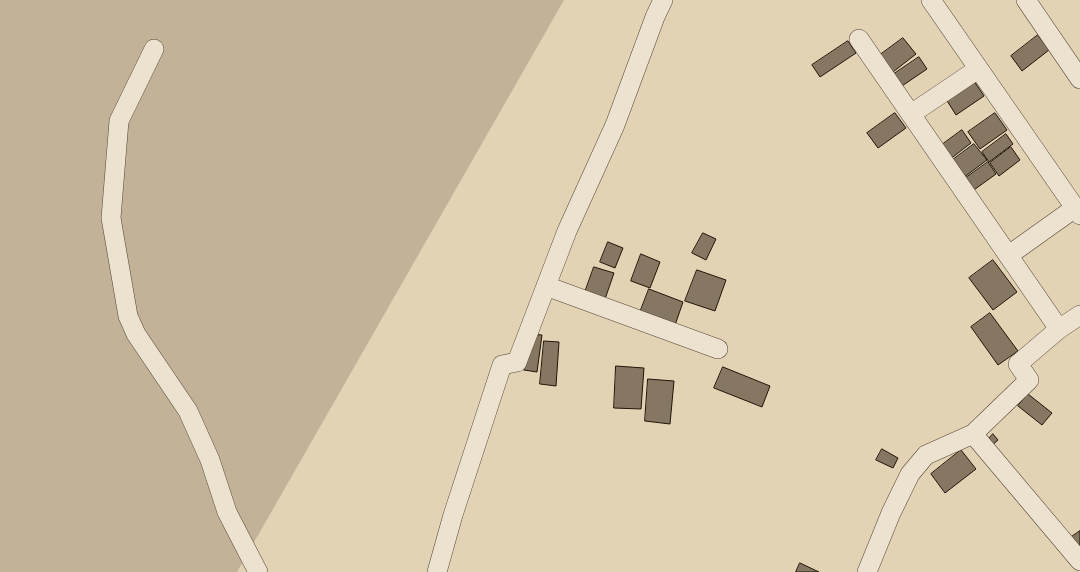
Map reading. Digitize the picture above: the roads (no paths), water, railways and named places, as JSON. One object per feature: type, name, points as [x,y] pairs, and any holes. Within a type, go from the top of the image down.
[{"type":"street","points":[[437,572],[453,515],[502,365],[517,362],[567,231],[615,125],[655,17],[663,0]]},
{"type":"street","points":[[931,0],[1078,210],[1009,255]]},
{"type":"street","points":[[1026,0],[1080,79]]},
{"type":"street","points":[[859,39],[1059,329]]},
{"type":"street","points":[[154,49],[119,121],[111,218],[128,316],[136,334],[188,411],[210,460],[226,512],[258,572]]},
{"type":"street","points":[[911,114],[978,69]]},
{"type":"street","points":[[546,286],[718,349]]},
{"type":"street","points":[[867,572],[891,513],[910,474],[926,455],[973,434],[1030,380],[1018,364],[1059,329],[1080,314]]},
{"type":"street","points":[[973,434],[1080,561]]}]
